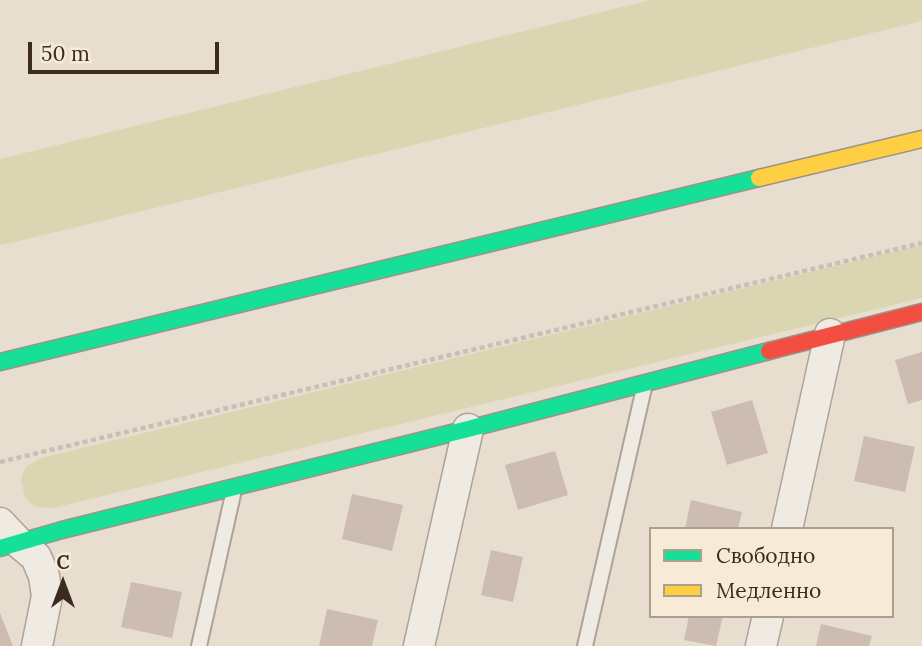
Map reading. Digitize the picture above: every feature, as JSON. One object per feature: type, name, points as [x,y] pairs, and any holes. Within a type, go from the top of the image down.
[{"type":"street","points":[[0,362],[922,139]]},
{"type":"street","points":[[6,538],[235,487],[922,312]]},
{"type":"street","points":[[787,527],[830,334]]},
{"type":"street","points":[[419,646],[468,429]]},
{"type":"street","points":[[6,538],[36,557],[44,576],[47,596],[37,646]]},
{"type":"street","points":[[761,646],[768,618]]},
{"type":"lane","points":[[585,646],[645,383]]},
{"type":"lane","points":[[199,646],[235,487]]},
{"type":"path","points":[[0,462],[922,243]]},
{"type":"shaded area","points":[[651,0],[922,0],[922,21],[0,245],[0,159]]},
{"type":"shaded area","points":[[922,245],[922,298],[53,508],[37,507],[25,496],[21,481],[23,473],[27,466],[41,458]]},
{"type":"building","points":[[922,352],[922,400],[908,404],[895,360]]},
{"type":"building","points":[[752,400],[768,453],[727,465],[711,412]]},
{"type":"building","points":[[864,436],[915,447],[905,492],[854,481]]},
{"type":"building","points":[[555,451],[568,495],[518,510],[505,465]]},
{"type":"building","points":[[352,494],[403,505],[392,551],[342,539]]},
{"type":"building","points":[[691,500],[742,512],[738,527],[685,527]]},
{"type":"building","points":[[491,550],[523,557],[513,602],[481,595]]},
{"type":"building","points":[[131,582],[182,592],[172,638],[121,627]]},
{"type":"building","points":[[327,609],[378,620],[372,646],[319,646]]},
{"type":"building","points":[[0,613],[13,646],[0,646]]},
{"type":"building","points":[[689,618],[723,618],[716,646],[684,640]]},
{"type":"building","points":[[821,624],[872,636],[869,646],[816,646]]},
{"type":"traffic: fast","points":[[0,362],[759,178]]},
{"type":"traffic: fast","points":[[0,548],[769,351]]},
{"type":"traffic: slow","points":[[759,178],[922,139]]},
{"type":"traffic: jam","points":[[769,351],[922,312]]}]
